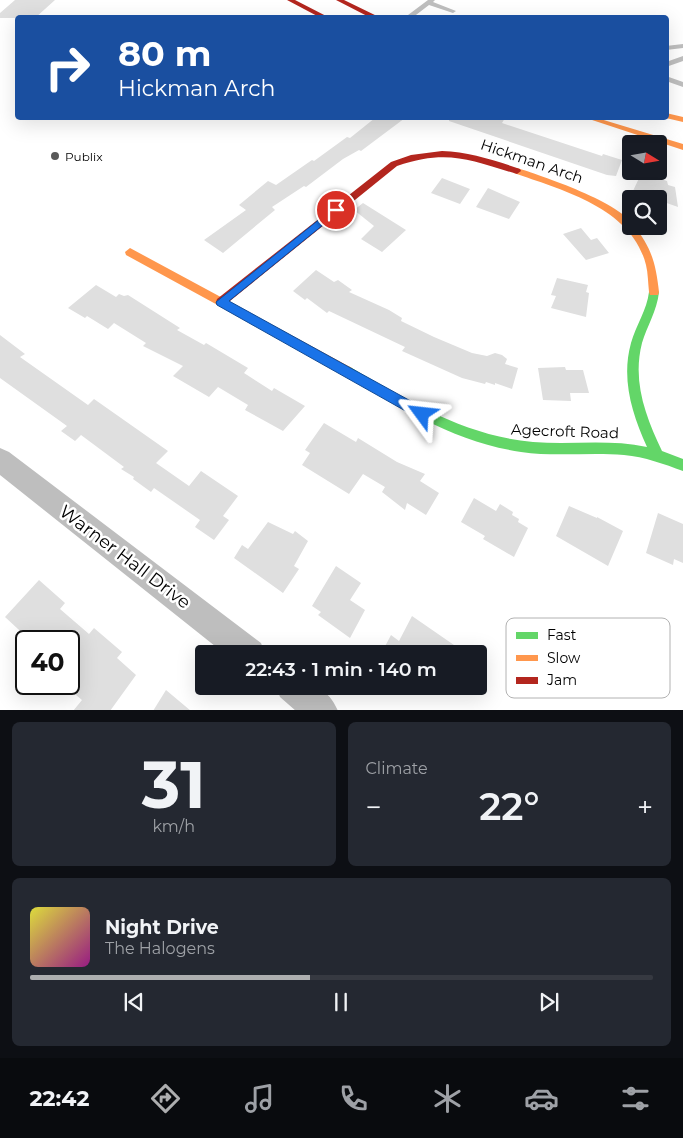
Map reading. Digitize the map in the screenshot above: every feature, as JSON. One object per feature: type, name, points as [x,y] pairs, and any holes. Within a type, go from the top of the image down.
[{"type":"main road","points":[[290,0],[321,15]]},
{"type":"main road","points":[[338,0],[371,15]]},
{"type":"main road","points":[[669,116],[683,120]]},
{"type":"main road","points":[[609,120],[683,146]]},
{"type":"main road","name":"Hickman Arch","points":[[221,302],[394,164],[407,157],[438,151],[454,152],[486,160],[584,195],[602,204],[625,222],[650,256],[654,273],[651,310],[637,342],[633,364],[634,388],[639,415],[657,454]]},
{"type":"main road","name":"Agecroft Road","points":[[130,252],[438,423],[469,435],[528,447],[619,448],[657,454],[683,465]]},
{"type":"street","name":"Warner Hall Drive","points":[[0,460],[238,645]]},
{"type":"street","points":[[303,695],[322,710]]},
{"type":"lane","points":[[411,15],[430,1],[453,11]]},
{"type":"lane","points":[[669,48],[683,46]]},
{"type":"lane","points":[[669,65],[683,58]]},
{"type":"lane","points":[[669,79],[683,85]]},
{"type":"building","points":[[15,0],[55,0],[38,15],[15,15],[15,18],[0,18],[0,13]]},
{"type":"building","points":[[372,120],[402,120],[361,151],[359,150],[343,159],[306,187],[304,186],[272,207],[275,210],[223,253],[204,240],[246,210],[239,205],[268,181],[276,185],[347,137],[350,138]]},
{"type":"building","points":[[449,120],[504,120],[502,123],[602,156],[603,154],[622,160],[616,176],[607,175]]},
{"type":"building","points":[[442,178],[470,189],[460,204],[431,193]]},
{"type":"building","points":[[638,180],[667,181],[668,185],[675,187],[678,207],[667,203],[667,190],[633,190]]},
{"type":"building","points":[[488,188],[520,202],[509,219],[476,207]]},
{"type":"building","points":[[363,203],[406,230],[382,252],[361,239],[374,226],[354,210]]},
{"type":"building","points":[[581,228],[591,240],[597,238],[609,253],[586,260],[563,234]]},
{"type":"building","points":[[316,270],[334,282],[338,280],[352,290],[349,292],[389,310],[402,318],[401,321],[434,337],[472,353],[487,356],[495,353],[502,355],[507,359],[505,364],[518,368],[512,389],[495,383],[495,385],[486,382],[485,384],[462,378],[402,351],[405,347],[329,311],[327,313],[307,298],[305,300],[293,291]]},
{"type":"building","points":[[557,278],[588,285],[586,292],[589,293],[586,317],[551,308],[556,296],[551,295]]},
{"type":"building","points":[[96,285],[116,297],[119,294],[128,295],[180,328],[177,330],[204,345],[206,343],[248,368],[244,373],[272,391],[274,388],[305,406],[283,431],[245,410],[248,405],[218,387],[209,397],[173,376],[183,366],[143,346],[146,343],[114,323],[108,329],[87,316],[85,318],[68,308]]},
{"type":"building","points":[[0,335],[25,354],[20,357],[88,405],[94,399],[168,451],[156,463],[189,486],[201,471],[238,496],[223,516],[229,520],[214,540],[195,527],[200,520],[154,488],[151,492],[133,479],[134,477],[121,469],[124,467],[81,435],[75,441],[61,431],[67,426],[0,378]]},
{"type":"building","points":[[565,367],[566,370],[583,370],[589,393],[570,393],[571,401],[543,400],[538,368]]},
{"type":"building","points":[[324,423],[356,442],[358,438],[397,462],[425,474],[420,481],[439,493],[426,515],[407,503],[405,510],[382,492],[385,487],[363,474],[349,494],[302,465],[310,453],[305,450]]},
{"type":"building","points":[[474,498],[496,511],[500,504],[513,512],[512,515],[519,519],[518,522],[528,528],[514,557],[483,539],[485,536],[461,522]]},
{"type":"building","points":[[569,506],[597,517],[623,531],[608,566],[556,536]]},
{"type":"building","points":[[658,513],[683,524],[683,563],[674,559],[673,565],[646,553]]},
{"type":"building","points":[[268,522],[293,534],[295,531],[308,541],[294,566],[299,569],[283,593],[234,558],[242,545],[248,549]]},
{"type":"building","points":[[336,566],[361,583],[350,600],[365,610],[350,638],[318,615],[321,612],[312,606]]},
{"type":"building","points":[[39,580],[65,603],[60,609],[89,634],[94,628],[122,652],[117,658],[136,675],[111,710],[74,710],[82,700],[76,695],[80,695],[80,630],[19,630],[5,617]]},
{"type":"building","points":[[412,616],[454,645],[386,645],[391,635],[399,641]]},
{"type":"building","points":[[166,690],[190,710],[154,710]]},
{"type":"traffic: fast","points":[[654,292],[650,312],[637,343],[633,372],[636,400],[640,414],[657,454]]},
{"type":"traffic: fast","points":[[348,371],[410,408],[474,436],[521,446],[632,450],[669,459],[683,465]]},
{"type":"traffic: slow","points":[[669,116],[683,120]]},
{"type":"traffic: slow","points":[[596,120],[683,147]]},
{"type":"traffic: slow","points":[[517,171],[587,198],[608,209],[627,224],[641,242],[651,264],[654,292]]},
{"type":"traffic: slow","points":[[130,252],[348,371]]},
{"type":"traffic: jam","points":[[290,0],[321,15]]},
{"type":"traffic: jam","points":[[339,0],[372,15]]},
{"type":"traffic: jam","points":[[221,302],[394,164],[411,158],[442,153],[471,156],[517,171]]},
{"type":"place","name":"Publix","points":[[55,156]]},
{"type":"route","points":[[336,210],[306,232],[221,302],[422,414]]}]
